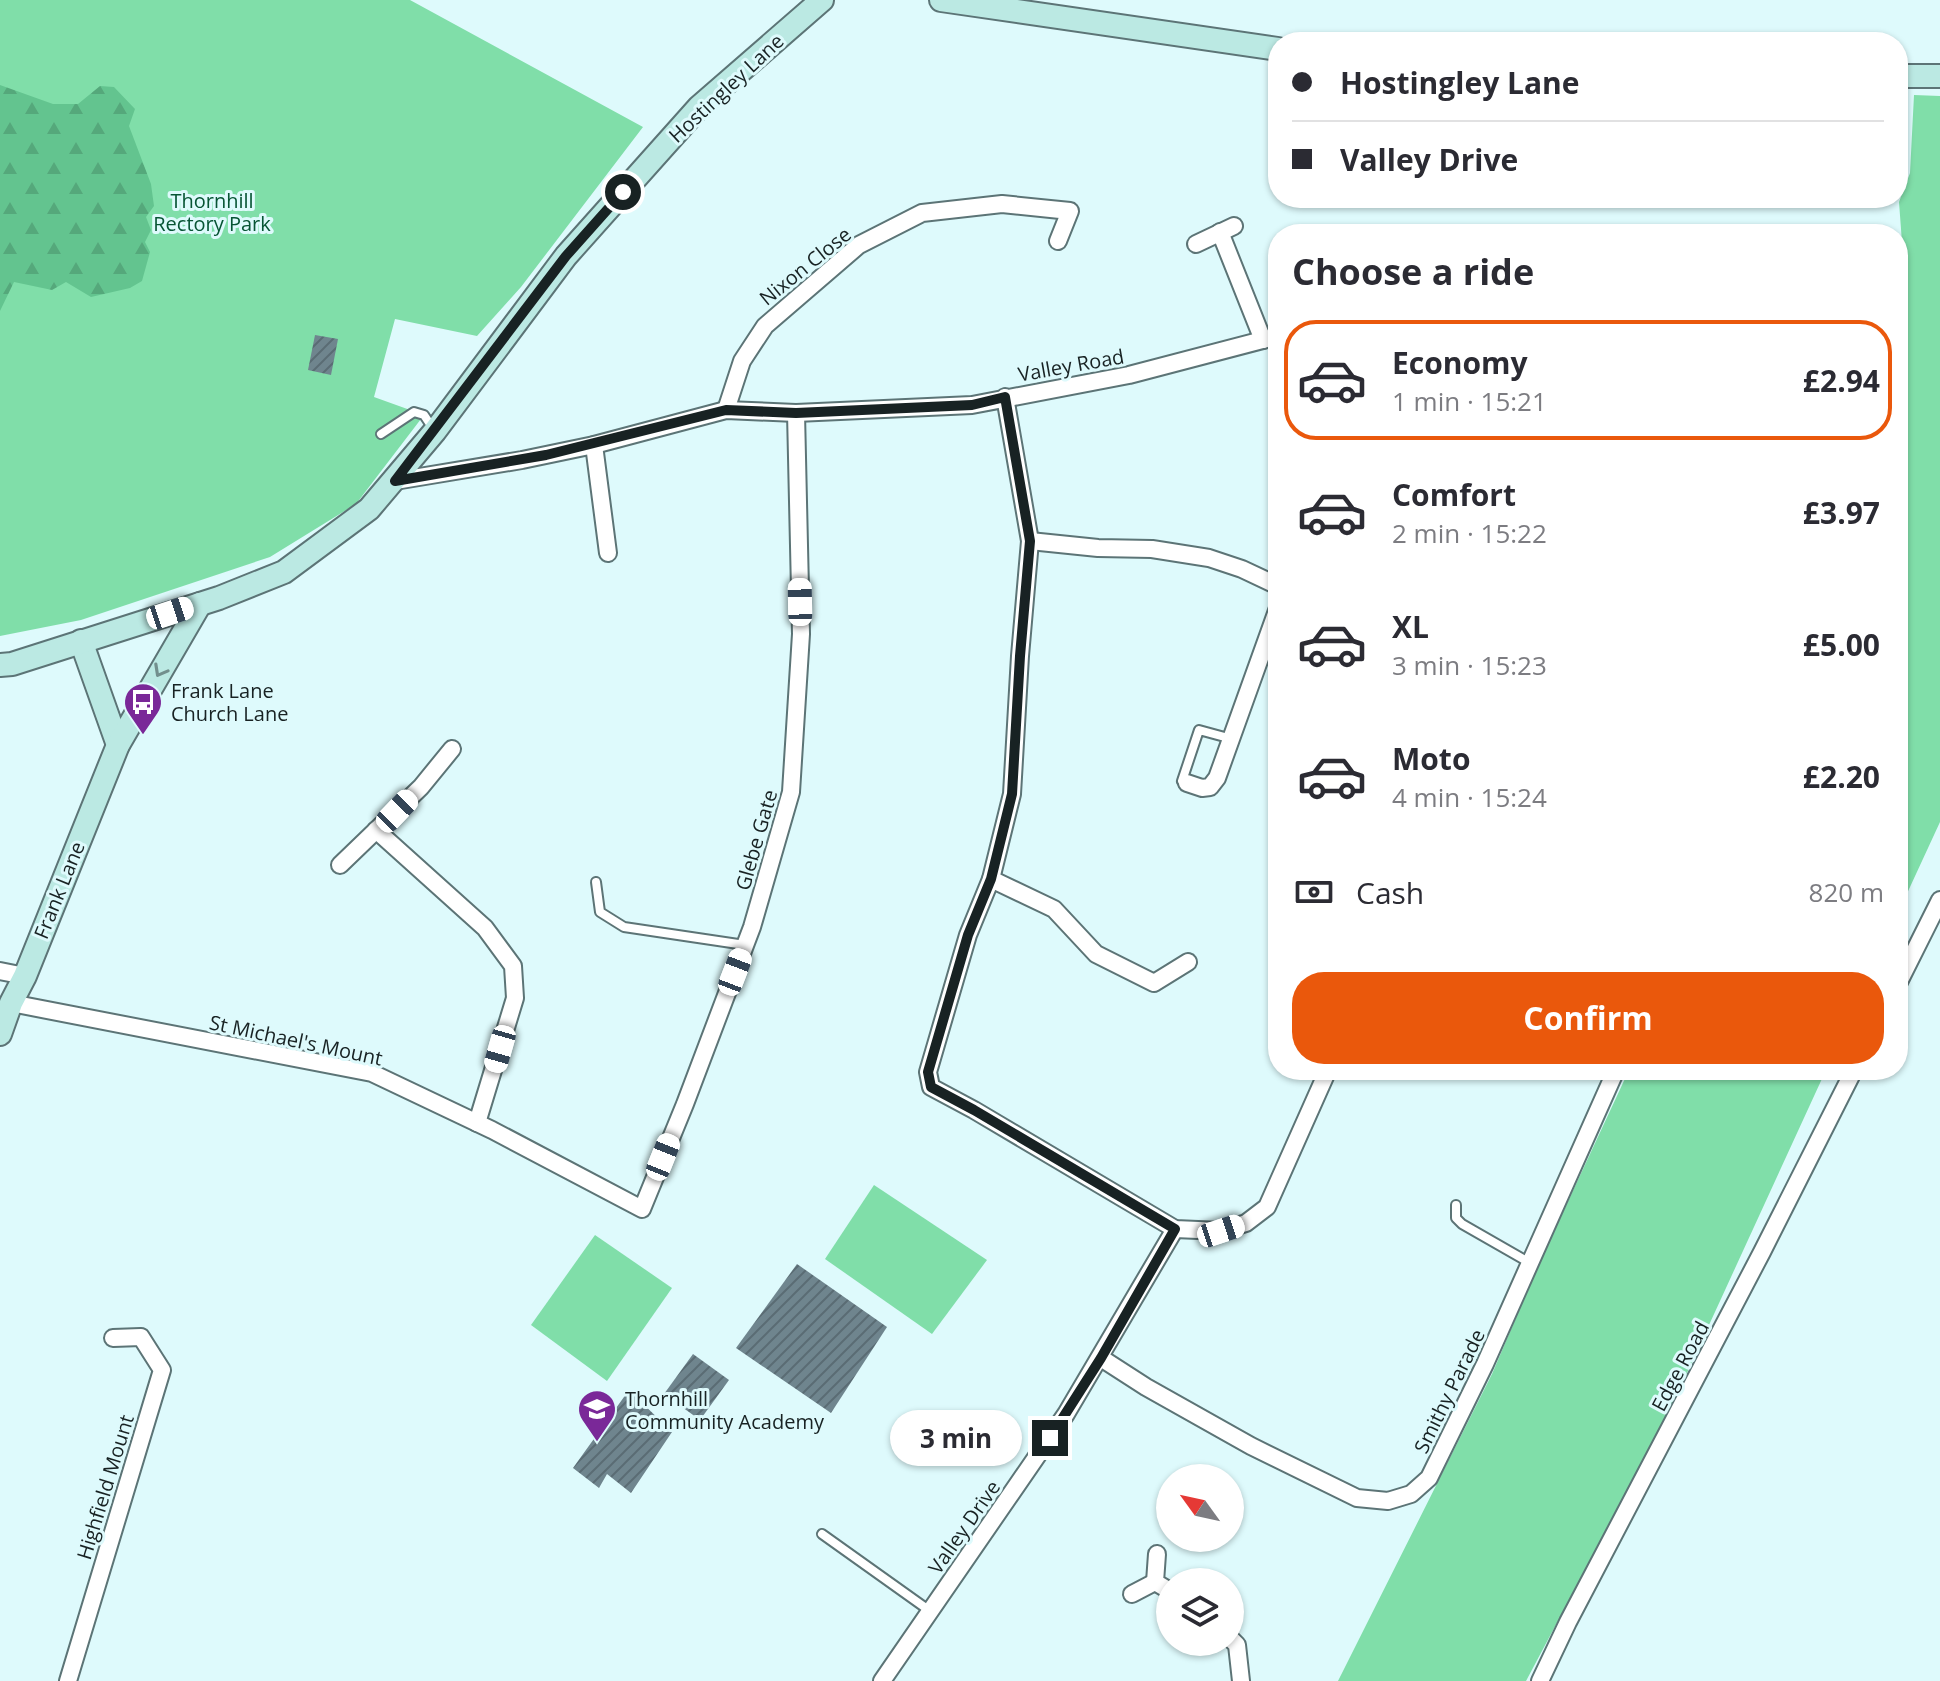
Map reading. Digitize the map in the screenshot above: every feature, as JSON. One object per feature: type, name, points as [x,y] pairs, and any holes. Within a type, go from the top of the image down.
[{"type":"main road","name":"Hostingley Lane","points":[[0,665],[12,664],[209,601],[284,572],[369,509],[435,431],[566,256],[699,107],[822,0]]},
{"type":"main road","points":[[941,0],[1268,48]]},
{"type":"main road","points":[[1908,76],[1940,76]]},
{"type":"main road","name":"Frank Lane","points":[[0,1034],[118,745],[209,601]]},
{"type":"main road","points":[[81,641],[118,745]]},
{"type":"street","name":"Nixon Close","points":[[726,410],[742,361],[765,326],[859,245],[910,219],[922,213],[1002,204],[1070,211],[1058,241]]},
{"type":"street","points":[[1196,244],[1227,229],[1268,331]]},
{"type":"street","name":"Valley Road","points":[[395,481],[594,445],[726,410],[796,413],[972,405],[1129,375],[1268,339]]},
{"type":"street","points":[[1005,397],[1030,541],[1012,794],[991,879],[968,935],[928,1072],[931,1087],[1175,1229],[1221,1231],[1246,1223],[1267,1207],[1324,1080]]},
{"type":"street","name":"Glebe Gate","points":[[642,1209],[745,945],[791,792],[801,634],[796,413]]},
{"type":"street","points":[[594,445],[608,553]]},
{"type":"street","points":[[1030,541],[1098,548],[1152,549],[1209,558],[1268,581]]},
{"type":"street","points":[[1187,783],[1210,787],[1221,770],[1268,636]]},
{"type":"street","points":[[340,865],[421,787],[452,749]]},
{"type":"street","points":[[376,830],[485,928],[513,966],[515,998],[477,1123]]},
{"type":"street","points":[[991,879],[1054,909],[1096,954],[1154,983],[1188,962]]},
{"type":"street","points":[[1908,964],[1940,900]]},
{"type":"street","points":[[0,971],[25,976]]},
{"type":"street","name":"St Michael's Mount","points":[[11,1003],[372,1073],[477,1123],[642,1209]]},
{"type":"street","name":"Smithy Parade","points":[[1101,1358],[1251,1446],[1357,1498],[1388,1501],[1411,1494],[1429,1478],[1485,1364],[1612,1080]]},
{"type":"street","name":"Edge Road","points":[[1540,1681],[1849,1080]]},
{"type":"street","name":"Valley Drive","points":[[882,1681],[1066,1414],[1175,1229]]},
{"type":"street","name":"Highfield Mount","points":[[68,1681],[162,1370],[141,1337],[113,1338]]},
{"type":"street","points":[[1132,1594],[1155,1582],[1157,1554]]},
{"type":"street","points":[[1238,1656],[1241,1681]]},
{"type":"lane","points":[[381,434],[414,412],[424,415],[435,431]]},
{"type":"lane","points":[[1187,783],[1182,781],[1199,730],[1232,739]]},
{"type":"lane","points":[[596,882],[600,912],[624,927],[745,945]]},
{"type":"lane","points":[[1456,1205],[1456,1218],[1462,1224],[1530,1263]]},
{"type":"lane","points":[[822,1534],[930,1611]]},
{"type":"green space","name":"Thornhill Rectory Park","points":[[0,0],[410,0],[643,127],[521,287],[477,336],[395,319],[374,397],[424,415],[356,504],[270,557],[81,620],[0,636]]},
{"type":"green space","points":[[0,85],[53,104],[78,104],[100,86],[114,87],[135,109],[129,126],[151,184],[154,206],[146,217],[151,230],[145,242],[150,252],[142,281],[130,288],[91,297],[66,282],[52,290],[14,282],[0,311]]},
{"type":"green space","points":[[1914,95],[1940,96],[1940,822],[1908,891],[1908,224],[1901,224],[1899,208],[1908,208]]},
{"type":"green space","points":[[1624,1080],[1821,1080],[1670,1410],[1526,1681],[1338,1681],[1492,1374]]},
{"type":"green space","points":[[874,1185],[987,1260],[932,1334],[825,1259]]},
{"type":"green space","points":[[595,1235],[672,1288],[607,1381],[531,1325]]},
{"type":"building","points":[[315,335],[338,339],[331,375],[308,370]]},
{"type":"building","points":[[797,1264],[887,1327],[831,1413],[736,1348]]},
{"type":"building","points":[[693,1354],[729,1380],[700,1420],[664,1394]]},
{"type":"building","points":[[629,1390],[672,1432],[631,1493],[607,1474],[599,1488],[573,1468]]},
{"type":"place","name":"Frank Lane Church Lane","points":[[143,736]]},
{"type":"place","name":"Thornhill Community Academy","points":[[597,1443]]},
{"type":"route","points":[[623,192],[566,256],[395,481],[594,445],[726,410],[796,413],[972,405],[1005,397],[1030,541],[1012,794],[991,879],[968,935],[928,1072],[931,1087],[1175,1229],[1101,1358],[1050,1438]]}]
